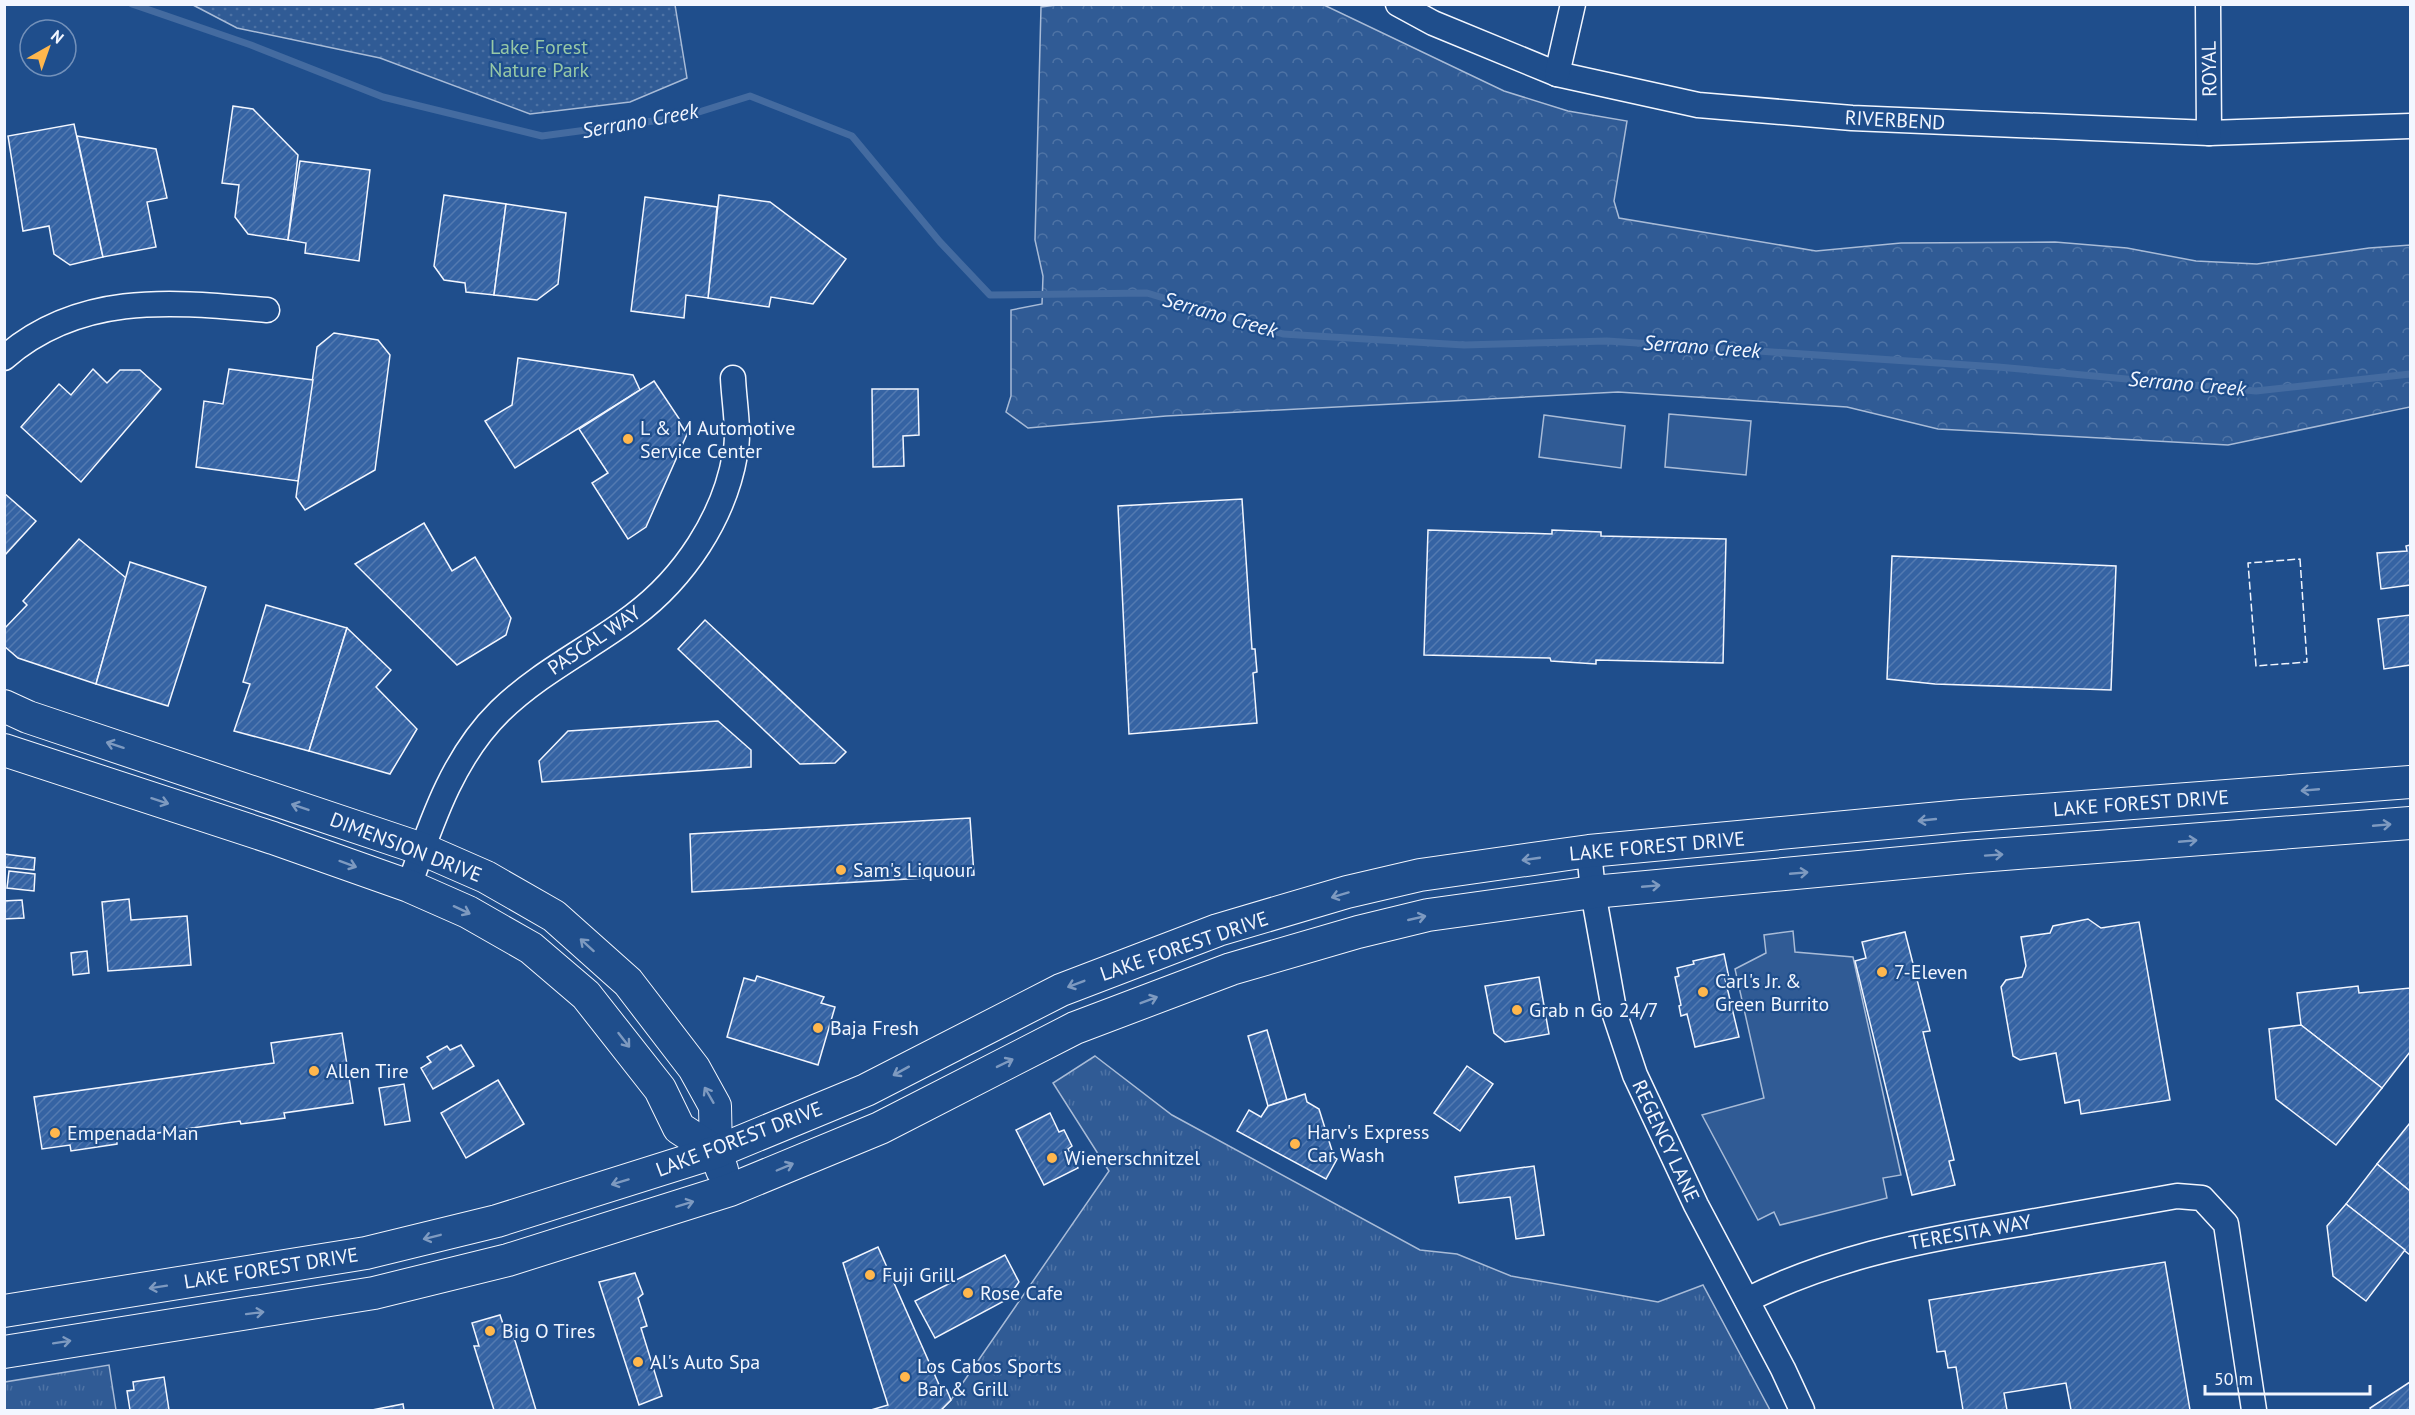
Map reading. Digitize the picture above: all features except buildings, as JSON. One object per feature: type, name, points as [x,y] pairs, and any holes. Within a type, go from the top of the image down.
[{"type":"main road","name":"DIMENSION DRIVE","points":[[4,706],[28,717],[422,849],[486,877],[554,916],[628,982],[694,1068],[715,1106],[716,1152],[730,1190]]},
{"type":"main road","name":"DIMENSION DRIVE","points":[[4,750],[273,838],[408,886],[468,912],[531,948],[586,995],[660,1089],[679,1128],[716,1152]]},
{"type":"main road","name":"LAKE FOREST DRIVE","points":[[4,1311],[366,1253],[497,1221],[716,1152],[866,1090],[1061,990],[1218,930],[1347,892],[1420,875],[1589,851],[1962,816],[2410,782]]},
{"type":"main road","name":"LAKE FOREST DRIVE","points":[[4,1352],[374,1293],[508,1260],[730,1190],[880,1128],[1075,1028],[1231,969],[1358,932],[1428,915],[1593,892],[1966,857],[2410,823]]},
{"type":"street","name":"RIVERBEND","points":[[1398,4],[1433,23],[1557,74],[1698,105],[1852,118],[2209,133],[2410,126]]},
{"type":"street","points":[[1557,74],[1573,4]]},
{"type":"street","name":"ROYAL","points":[[2208,4],[2209,133]]},
{"type":"street","points":[[4,358],[40,332],[111,307],[178,302],[267,310]]},
{"type":"street","name":"PASCAL WAY","points":[[408,886],[442,796],[458,767],[499,712],[544,674],[634,615],[668,584],[701,543],[721,503],[736,454],[733,378]]},
{"type":"street","name":"REGENCY LANE","points":[[1589,851],[1593,892],[1615,1015],[1635,1075],[1668,1148],[1802,1410]]},
{"type":"street","name":"TERESITA WAY","points":[[1747,1300],[1781,1282],[1829,1264],[1899,1245],[2178,1196],[2202,1198],[2226,1224],[2254,1410]]},
{"type":"green space","points":[[1064,4],[1324,5],[1504,91],[1568,111],[1627,121],[1614,201],[1619,218],[1816,251],[1901,243],[2055,242],[2127,248],[2196,261],[2257,264],[2369,248],[2410,245],[2410,407],[2228,445],[1938,429],[1847,407],[1618,392],[1166,416],[1028,428],[1006,412],[1011,396],[1011,310],[1042,304],[1043,276],[1035,240],[1041,7]]},
{"type":"green space","name":"Lake Forest Nature Park","points":[[193,5],[675,5],[687,78],[630,102],[530,114],[380,58],[237,28]]},
{"type":"green space","points":[[1095,1056],[1172,1115],[1420,1250],[1457,1254],[1511,1276],[1658,1302],[1703,1285],[1770,1410],[941,1410],[951,1400],[1109,1171],[1053,1083]]},
{"type":"green space","points":[[109,1365],[116,1410],[5,1410],[5,1382]]},
{"type":"shaded area","points":[[1669,414],[1751,421],[1746,475],[1665,467]]},
{"type":"shaded area","points":[[1544,415],[1625,426],[1621,468],[1539,457]]},
{"type":"shaded area","points":[[1793,931],[1795,952],[1853,957],[1901,1175],[1883,1178],[1887,1198],[1780,1225],[1774,1212],[1758,1220],[1702,1115],[1764,1098],[1735,969],[1766,953],[1764,935]]},
{"type":"waterway","name":"Serrano Creek","points":[[132,4],[251,45],[383,97],[542,136],[683,117],[750,96],[852,136],[940,242],[990,295],[1147,293],[1283,334],[1464,345],[1607,341],[1998,367],[2256,391],[2410,374]]},
{"type":"fence","points":[[2300,559],[2307,662],[2256,666],[2248,563],[2300,559]]},
{"type":"place","name":"L & M Automotive Service Center","points":[[628,439]]},
{"type":"place","name":"Sam's Liquour","points":[[841,870]]},
{"type":"place","name":"7-Eleven","points":[[1882,972]]},
{"type":"place","name":"Carl's Jr. & Green Burrito","points":[[1703,992]]},
{"type":"place","name":"Grab n Go 24/7","points":[[1517,1010]]},
{"type":"place","name":"Baja Fresh","points":[[818,1028]]},
{"type":"place","name":"Allen Tire","points":[[314,1071]]},
{"type":"place","name":"Empenada Man","points":[[55,1133]]},
{"type":"place","name":"Harv's Express Car Wash","points":[[1295,1144]]},
{"type":"place","name":"Wienerschnitzel","points":[[1052,1158]]},
{"type":"place","name":"Fuji Grill","points":[[870,1275]]},
{"type":"place","name":"Rose Cafe","points":[[968,1293]]},
{"type":"place","name":"Big O Tires","points":[[490,1331]]},
{"type":"place","name":"Al's Auto Spa","points":[[638,1362]]},
{"type":"place","name":"Los Cabos Sports Bar & Grill","points":[[905,1377]]}]
